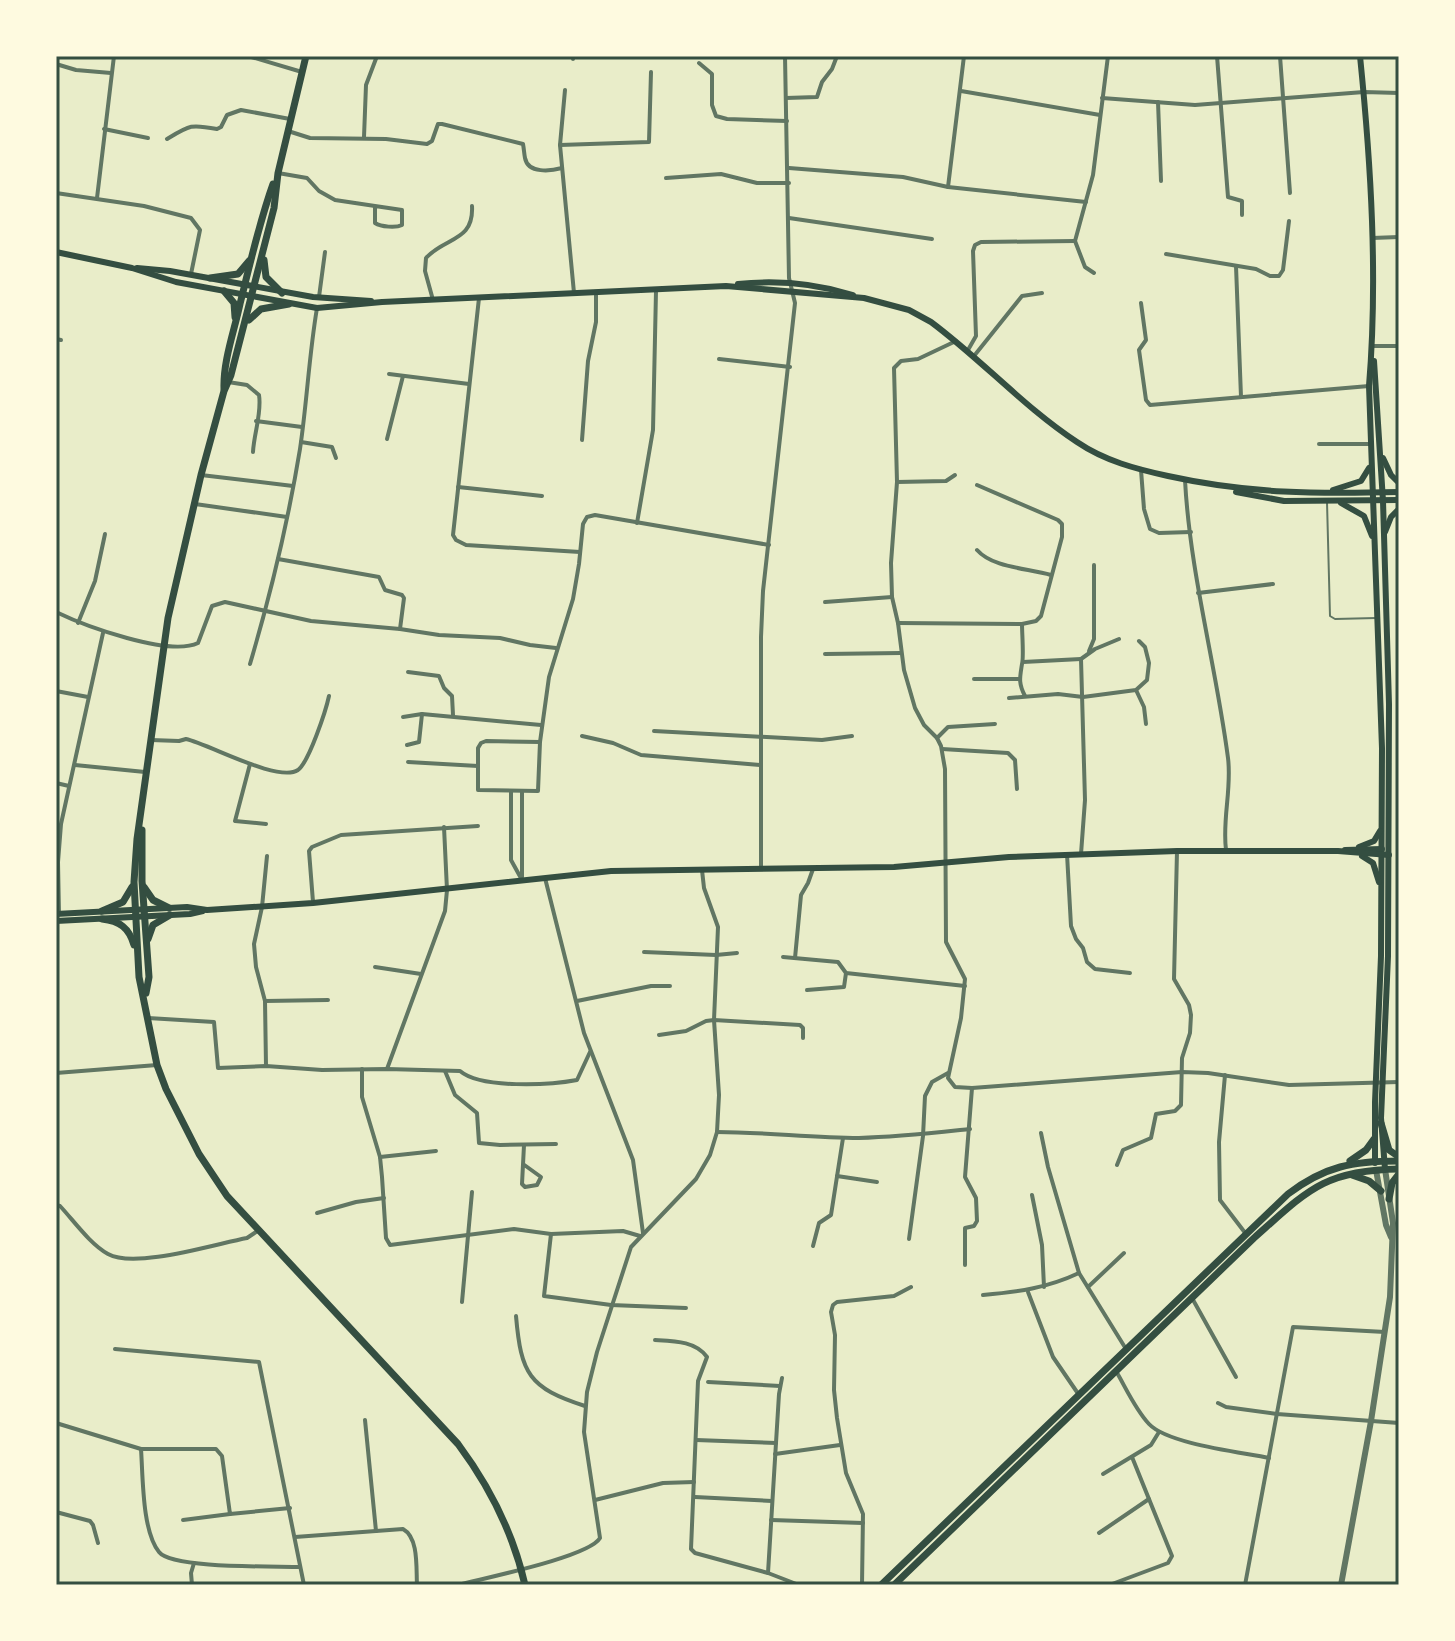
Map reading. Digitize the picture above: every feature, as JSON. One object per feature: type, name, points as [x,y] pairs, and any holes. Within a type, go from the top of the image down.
[{"type":"main road","points":[[142,955],[138,881],[142,820],[164,644],[201,475],[228,382],[247,296],[264,249],[274,208],[278,173],[306,56]]},
{"type":"main road","points":[[1360,56],[1372,238],[1373,346],[1383,492],[1389,704],[1379,1083],[1374,1139],[1380,1165]]},
{"type":"main road","points":[[210,278],[238,274],[249,262],[278,173]]},
{"type":"main road","points":[[250,286],[254,247]]},
{"type":"main road","points":[[264,249],[266,277],[282,293]]},
{"type":"main road","points":[[56,252],[132,268],[191,274],[282,293],[382,302]]},
{"type":"main road","points":[[132,268],[153,276],[317,308],[755,282],[831,288],[909,310],[968,350],[1079,443],[1099,455],[1141,470],[1259,498],[1337,502],[1372,497],[1383,492],[1399,492]]},
{"type":"main road","points":[[726,286],[864,298]]},
{"type":"main road","points":[[224,291],[234,303],[239,328]]},
{"type":"main road","points":[[224,391],[223,374],[239,328],[256,312],[289,304]]},
{"type":"main road","points":[[1373,346],[1369,386],[1385,852],[1382,889],[1380,1165]]},
{"type":"main road","points":[[1322,494],[1361,481],[1369,468],[1371,448]]},
{"type":"main road","points":[[1380,451],[1399,483]]},
{"type":"main road","points":[[1213,486],[1399,500]]},
{"type":"main road","points":[[1337,502],[1364,516],[1375,547]]},
{"type":"main road","points":[[1383,547],[1387,525],[1399,509]]},
{"type":"main road","points":[[1354,852],[1374,841],[1382,821]]},
{"type":"main road","points":[[57,916],[313,903],[611,871],[813,869],[945,860],[1177,851],[1385,852]]},
{"type":"main road","points":[[1354,852],[1371,861],[1382,889]]},
{"type":"main road","points":[[138,881],[153,900],[169,912]]},
{"type":"main road","points":[[102,915],[123,902],[138,881]]},
{"type":"main road","points":[[169,912],[150,930],[139,977],[157,1065],[207,1169],[227,1196],[458,1444],[497,1505],[525,1585]]},
{"type":"main road","points":[[102,915],[128,930],[142,955]]},
{"type":"main road","points":[[1381,1123],[1389,1150],[1399,1159]]},
{"type":"main road","points":[[881,1585],[1301,1184],[1362,1154],[1374,1139]]},
{"type":"main road","points":[[894,1585],[1298,1199],[1341,1175],[1399,1159]]},
{"type":"main road","points":[[1345,1164],[1380,1165],[1399,1171],[1392,1183],[1389,1199]]},
{"type":"main road","points":[[1341,1175],[1365,1178],[1381,1191]]},
{"type":"street","points":[[97,198],[114,56]]},
{"type":"street","points":[[248,56],[302,72]]},
{"type":"street","points":[[364,137],[366,85],[377,56]]},
{"type":"street","points":[[761,869],[761,637],[795,303],[791,284],[785,56]]},
{"type":"street","points":[[786,98],[817,97],[837,56]]},
{"type":"street","points":[[948,187],[964,56]]},
{"type":"street","points":[[1094,273],[1085,267],[1075,241],[1093,175],[1108,56]]},
{"type":"street","points":[[1217,56],[1228,197],[1242,201],[1242,215]]},
{"type":"street","points":[[1280,56],[1290,193]]},
{"type":"street","points":[[699,63],[712,74],[712,105],[716,116],[787,121]]},
{"type":"street","points":[[56,64],[76,70],[111,73]]},
{"type":"street","points":[[560,145],[649,142],[651,72]]},
{"type":"street","points":[[565,90],[560,145],[574,293]]},
{"type":"street","points":[[961,91],[1100,115]]},
{"type":"street","points":[[1102,98],[1190,105],[1364,92],[1399,93]]},
{"type":"street","points":[[1158,102],[1161,181]]},
{"type":"street","points":[[167,139],[186,126],[217,129],[227,115],[241,110],[290,119]]},
{"type":"street","points":[[288,131],[330,140],[364,137],[427,144],[432,141],[438,124],[442,124],[523,144],[525,159],[532,168],[547,171],[562,168]]},
{"type":"street","points":[[104,129],[148,138]]},
{"type":"street","points":[[789,168],[903,177],[948,187],[1086,202]]},
{"type":"street","points":[[278,173],[307,178],[319,191],[335,200],[402,210],[402,225],[375,223],[375,206]]},
{"type":"street","points":[[666,178],[721,174],[757,183],[789,183]]},
{"type":"street","points":[[56,193],[97,198],[191,218],[200,230],[191,274]]},
{"type":"street","points":[[433,300],[425,271],[426,258],[467,230],[471,223],[472,206]]},
{"type":"street","points":[[789,218],[932,239]]},
{"type":"street","points":[[1166,254],[1256,269],[1270,276],[1282,274],[1289,221]]},
{"type":"street","points":[[1372,238],[1399,237]]},
{"type":"street","points":[[968,350],[976,336],[975,245],[981,242],[1075,241]]},
{"type":"street","points":[[319,297],[325,252]]},
{"type":"street","points":[[1236,266],[1241,397]]},
{"type":"street","points":[[637,523],[653,430],[656,288]]},
{"type":"street","points":[[582,440],[588,361],[596,322],[596,292]]},
{"type":"street","points":[[974,356],[1022,296],[1042,293]]},
{"type":"street","points":[[479,298],[453,535],[461,543],[580,552]]},
{"type":"street","points":[[1141,303],[1146,340],[1139,350],[1147,403],[1156,406],[1369,386]]},
{"type":"street","points":[[250,664],[288,517],[301,442],[317,308]]},
{"type":"street","points":[[956,341],[918,359],[898,363],[894,368],[897,482],[891,563],[892,597],[901,653],[915,708],[924,725],[937,738],[945,769],[947,946],[964,973],[965,986],[948,1073],[950,1083],[955,1087],[972,1088],[1182,1072],[1289,1085],[1399,1082]]},
{"type":"street","points":[[1373,346],[1399,346]]},
{"type":"street","points":[[719,359],[790,367]]},
{"type":"street","points":[[389,374],[469,384]]},
{"type":"street","points":[[387,439],[403,376]]},
{"type":"street","points":[[228,382],[247,385],[259,395],[260,410],[253,452]]},
{"type":"street","points":[[256,421],[302,427]]},
{"type":"street","points":[[301,442],[332,447],[336,458]]},
{"type":"street","points":[[1319,444],[1371,448]]},
{"type":"street","points":[[1141,470],[1144,509],[1150,529],[1159,533],[1191,532]]},
{"type":"street","points":[[201,475],[293,486]]},
{"type":"street","points":[[897,482],[946,481],[955,475]]},
{"type":"street","points":[[1185,480],[1198,593],[1228,761],[1226,851]]},
{"type":"street","points":[[898,623],[1022,624],[1036,621],[1041,616],[1062,537],[1062,524],[977,485]]},
{"type":"street","points":[[458,487],[542,496]]},
{"type":"street","points":[[195,504],[288,517]]},
{"type":"street","points":[[540,742],[483,741],[478,748],[478,790],[538,791],[541,725],[549,677],[573,599],[583,524],[587,517],[595,515],[769,545]]},
{"type":"street","points":[[78,623],[95,581],[105,534]]},
{"type":"street","points":[[977,550],[984,559],[995,563],[1051,575]]},
{"type":"street","points":[[278,559],[379,577],[385,590],[404,596],[400,629]]},
{"type":"street","points":[[1089,653],[1094,639],[1094,565]]},
{"type":"street","points":[[1198,593],[1273,584]]},
{"type":"street","points":[[825,602],[892,597]]},
{"type":"street","points":[[56,612],[103,633],[183,647],[198,643],[208,611],[217,603],[311,621],[439,635],[500,638],[557,648]]},
{"type":"street","points":[[1022,624],[1023,662],[1019,679],[1025,696]]},
{"type":"street","points":[[57,916],[59,842],[103,633]]},
{"type":"street","points":[[1023,662],[1081,659],[1119,639]]},
{"type":"street","points":[[1009,698],[1058,694],[1083,697],[1136,690],[1147,680],[1149,663],[1145,647],[1139,641]]},
{"type":"street","points":[[825,654],[901,653]]},
{"type":"street","points":[[1081,659],[1085,800],[1081,854]]},
{"type":"street","points":[[408,672],[439,676],[455,704],[453,715]]},
{"type":"street","points":[[974,679],[1019,679]]},
{"type":"street","points":[[1136,690],[1144,707],[1146,724]]},
{"type":"street","points":[[56,691],[88,697]]},
{"type":"street","points":[[151,740],[194,740],[250,764],[287,773],[296,771],[302,767],[324,718],[329,696]]},
{"type":"street","points":[[407,745],[419,742],[422,714]]},
{"type":"street","points":[[403,717],[453,715],[541,725]]},
{"type":"street","points":[[937,738],[948,727],[995,724]]},
{"type":"street","points":[[654,731],[822,740],[852,736]]},
{"type":"street","points":[[582,736],[613,743],[641,755],[760,765]]},
{"type":"street","points":[[942,749],[1008,753],[1015,760],[1017,789]]},
{"type":"street","points":[[408,762],[478,766]]},
{"type":"street","points":[[250,764],[235,821],[266,824]]},
{"type":"street","points":[[75,765],[147,772]]},
{"type":"street","points":[[56,783],[70,786]]},
{"type":"street","points":[[511,791],[511,860],[522,880]]},
{"type":"street","points":[[522,791],[522,880]]},
{"type":"street","points":[[313,903],[309,851],[312,847],[341,835],[478,826]]},
{"type":"street","points":[[387,1069],[445,911],[444,827]]},
{"type":"street","points":[[1117,1165],[1123,1150],[1151,1138],[1156,1114],[1179,1108],[1182,1058],[1190,1033],[1191,1015],[1189,1005],[1174,979],[1177,851]]},
{"type":"street","points":[[1067,854],[1071,926],[1085,951],[1087,962],[1095,969],[1130,973]]},
{"type":"street","points":[[266,1066],[265,1001],[254,944],[262,907],[267,856]]},
{"type":"street","points":[[795,958],[801,895],[813,869]]},
{"type":"street","points":[[458,1585],[521,1569],[596,1544],[600,1530],[584,1432],[585,1406],[597,1352],[624,1261],[642,1235],[696,1179],[710,1155],[717,1132],[719,1095],[714,1020],[717,923],[704,888],[702,870]]},
{"type":"street","points":[[544,876],[590,1052],[633,1160],[642,1235]]},
{"type":"street","points":[[644,952],[737,953]]},
{"type":"street","points":[[783,957],[838,962],[846,973],[844,987],[807,990]]},
{"type":"street","points":[[375,967],[421,974]]},
{"type":"street","points":[[846,973],[965,986]]},
{"type":"street","points":[[577,1001],[639,988],[670,986]]},
{"type":"street","points":[[265,1001],[328,1000]]},
{"type":"street","points":[[148,1018],[213,1021],[216,1067],[460,1071],[467,1078],[493,1082],[575,1081],[590,1052]]},
{"type":"street","points":[[659,1035],[686,1031],[714,1020],[800,1025],[803,1038]]},
{"type":"street","points":[[56,1073],[157,1065]]},
{"type":"street","points":[[362,1069],[362,1097],[380,1157],[386,1238],[390,1245],[514,1229],[551,1234],[623,1231],[642,1235]]},
{"type":"street","points":[[445,1071],[455,1095],[477,1113],[479,1143],[556,1144]]},
{"type":"street","points":[[909,1239],[927,1088],[938,1077],[948,1073]]},
{"type":"street","points":[[1225,1075],[1219,1142],[1220,1200],[1246,1234]]},
{"type":"street","points":[[965,1265],[965,1228],[974,1226],[977,1221],[976,1198],[965,1177],[972,1088]]},
{"type":"street","points":[[717,1132],[843,1138],[923,1136],[970,1129]]},
{"type":"street","points":[[1041,1133],[1079,1273],[1126,1349]]},
{"type":"street","points":[[813,1246],[819,1223],[831,1215],[843,1138]]},
{"type":"street","points":[[523,1164],[541,1177],[537,1185],[525,1187],[522,1184],[523,1164],[524,1145]]},
{"type":"street","points":[[380,1157],[436,1151]]},
{"type":"street","points":[[1380,1165],[1386,1225],[1396,1240]]},
{"type":"street","points":[[1341,1585],[1371,1421],[1396,1240],[1380,1165]]},
{"type":"street","points":[[837,1176],[877,1182]]},
{"type":"street","points":[[462,1302],[472,1192]]},
{"type":"street","points":[[1032,1195],[1042,1245],[1044,1287]]},
{"type":"street","points":[[317,1213],[384,1198]]},
{"type":"street","points":[[56,1205],[104,1253],[120,1260],[149,1258],[247,1238],[259,1230]]},
{"type":"street","points":[[551,1234],[544,1296],[611,1305],[686,1308]]},
{"type":"street","points":[[1088,1287],[1124,1253]]},
{"type":"street","points":[[983,1295],[1028,1292],[1079,1273]]},
{"type":"street","points":[[862,1585],[862,1510],[846,1473],[834,1390],[833,1305],[844,1300],[894,1296],[911,1287]]},
{"type":"street","points":[[1028,1292],[1053,1357],[1079,1395]]},
{"type":"street","points":[[1390,1297],[1399,1298]]},
{"type":"street","points":[[1192,1298],[1236,1377]]},
{"type":"street","points":[[516,1316],[524,1364],[533,1379],[549,1393],[585,1406]]},
{"type":"street","points":[[1245,1585],[1293,1327],[1385,1332]]},
{"type":"street","points":[[655,1340],[689,1344],[707,1354],[698,1381],[693,1552],[800,1585]]},
{"type":"street","points":[[115,1349],[259,1362],[304,1585]]},
{"type":"street","points":[[1116,1371],[1141,1414],[1159,1432],[1178,1439],[1269,1458]]},
{"type":"street","points":[[768,1573],[782,1378]]},
{"type":"street","points":[[708,1382],[780,1386]]},
{"type":"street","points":[[1218,1403],[1277,1414],[1399,1423]]},
{"type":"street","points":[[365,1420],[376,1531]]},
{"type":"street","points":[[56,1423],[141,1449],[213,1448],[220,1451],[230,1514]]},
{"type":"street","points":[[1103,1474],[1151,1445],[1159,1432]]},
{"type":"street","points":[[696,1440],[776,1443]]},
{"type":"street","points":[[775,1454],[841,1444]]},
{"type":"street","points":[[141,1449],[148,1527],[155,1546],[166,1559],[301,1567]]},
{"type":"street","points":[[1112,1584],[1172,1559],[1132,1457]]},
{"type":"street","points":[[595,1500],[663,1483],[694,1482]]},
{"type":"street","points":[[695,1497],[773,1501]]},
{"type":"street","points":[[1099,1533],[1149,1499]]},
{"type":"street","points":[[183,1520],[290,1508]]},
{"type":"street","points":[[56,1512],[90,1521],[98,1543]]},
{"type":"street","points":[[771,1520],[863,1523]]},
{"type":"street","points":[[295,1537],[403,1529],[412,1535],[417,1585]]},
{"type":"street","points":[[192,1585],[194,1563]]},
{"type":"lane","points":[[1327,502],[1330,616],[1335,619],[1377,618]]}]
